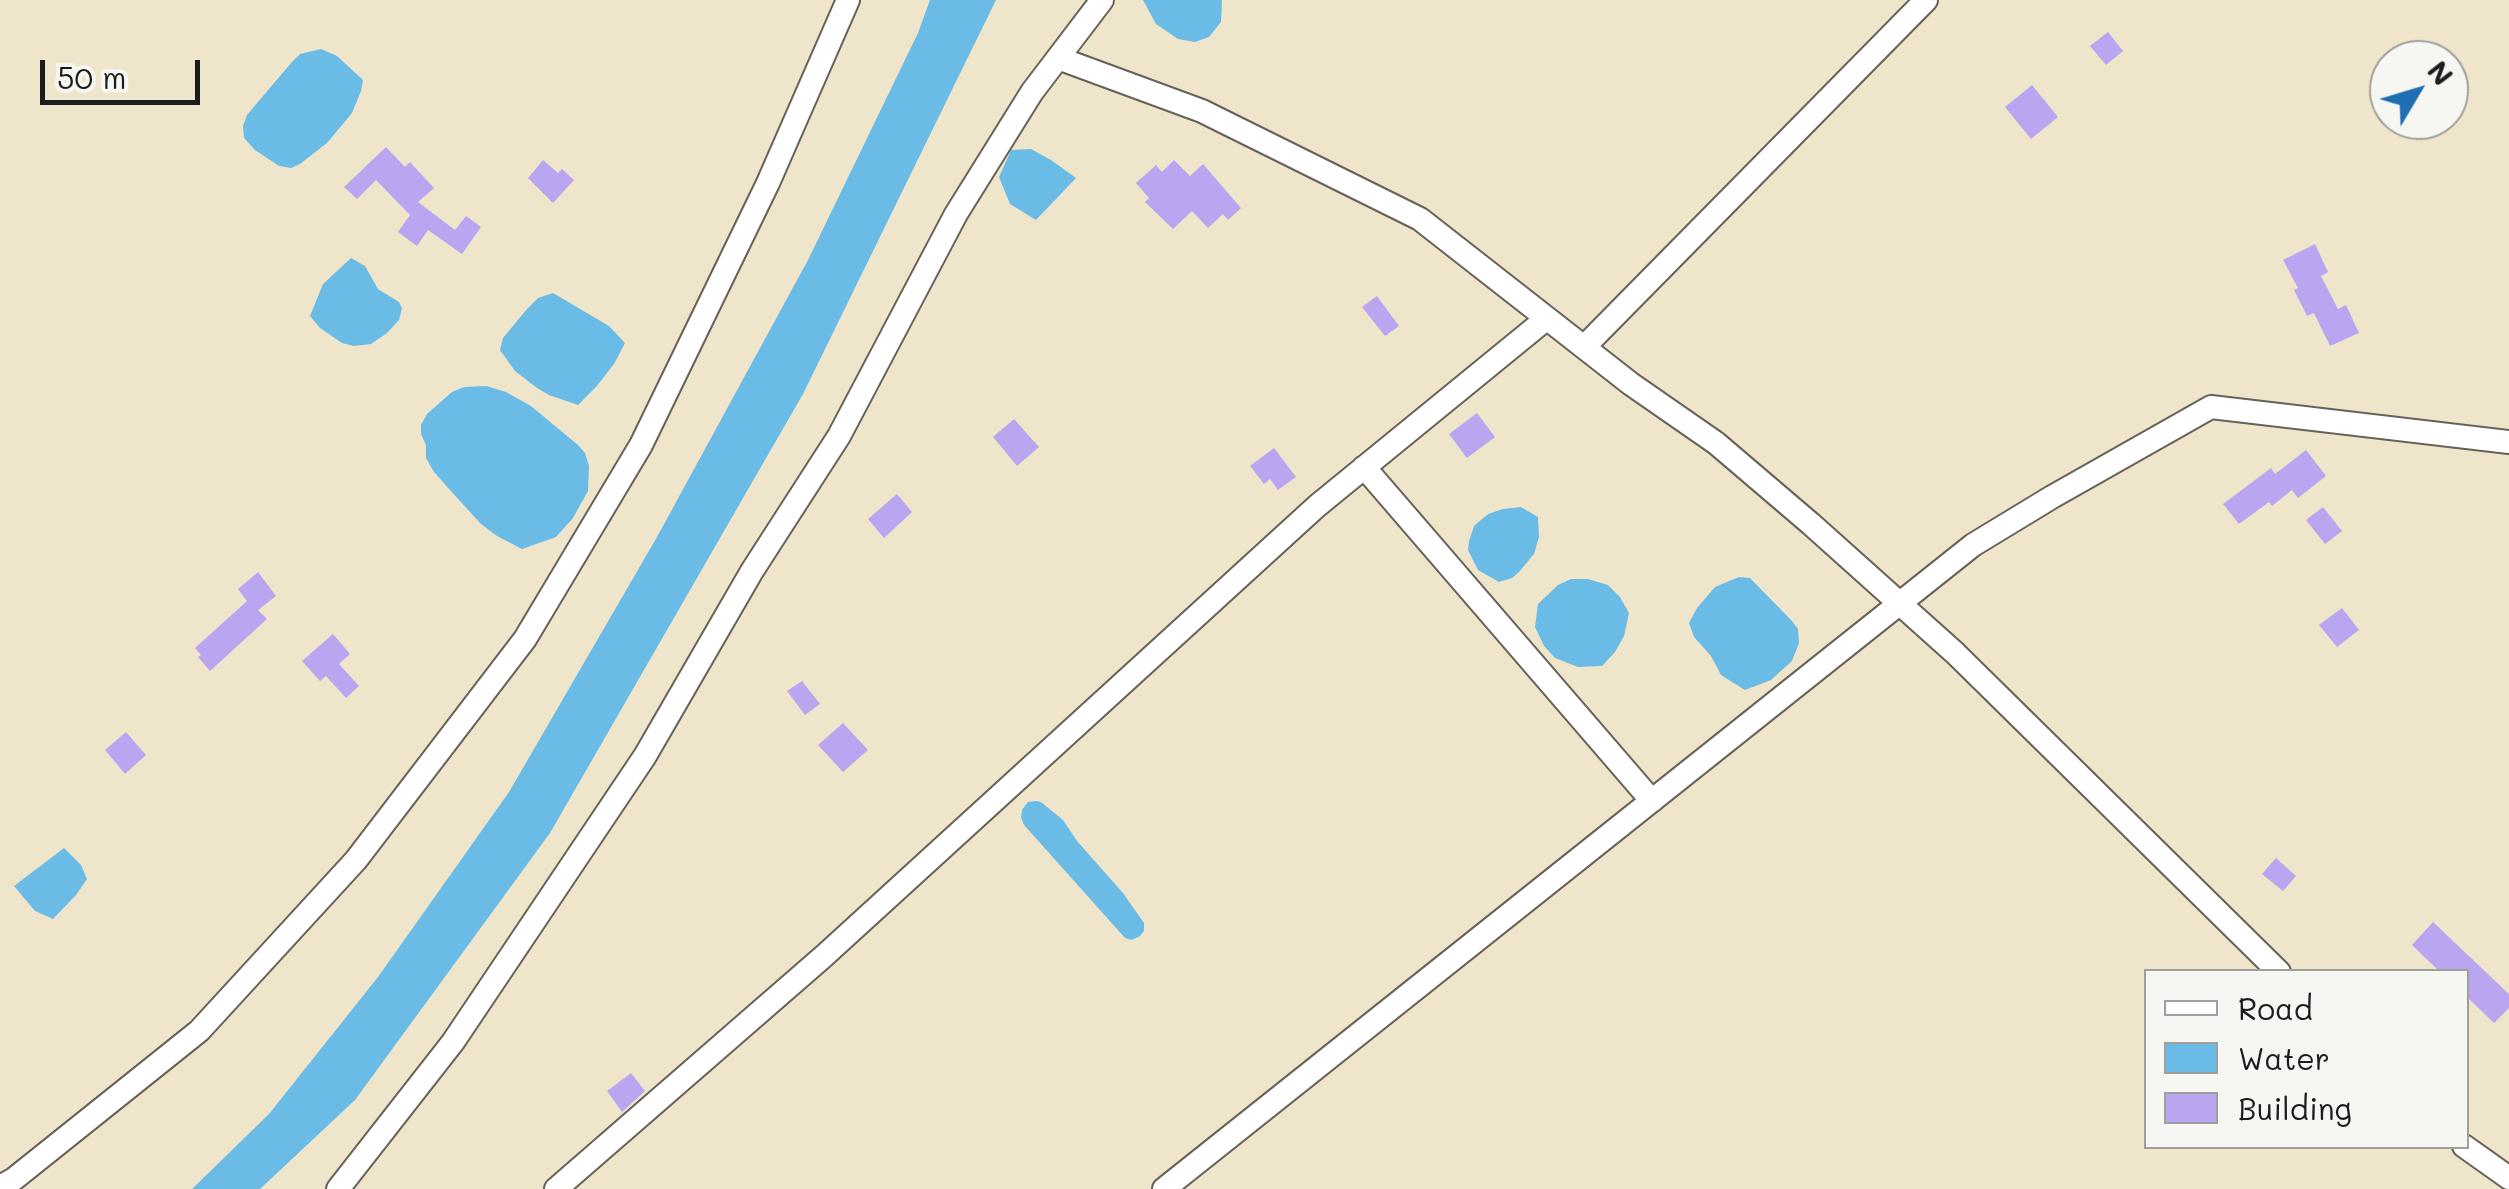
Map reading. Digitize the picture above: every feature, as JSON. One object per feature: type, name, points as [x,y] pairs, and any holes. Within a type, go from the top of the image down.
[{"type":"street","points":[[0,1187],[199,1032],[356,860],[525,640],[642,445],[768,183],[848,0]]},
{"type":"street","points":[[338,1189],[453,1042],[645,756],[752,571],[839,436],[956,214],[1032,92],[1102,0]]},
{"type":"street","points":[[1584,348],[1926,0]]},
{"type":"street","points":[[1058,58],[1202,112],[1420,219],[1631,384],[1716,442],[1955,654],[2276,969]]},
{"type":"street","points":[[556,1189],[824,956],[1302,519],[1546,318]]},
{"type":"street","points":[[1164,1189],[1973,545],[2211,407],[2509,442]]},
{"type":"street","points":[[1364,468],[1652,801]]},
{"type":"street","points":[[2468,1149],[2509,1178]]},
{"type":"water","points":[[930,0],[996,0],[803,394],[550,833],[355,1100],[260,1189],[192,1189],[269,1114],[378,977],[509,792],[657,537],[808,260],[918,33]]},
{"type":"water","points":[[1143,0],[1222,0],[1221,22],[1209,37],[1195,42],[1178,39],[1156,24]]},
{"type":"water","points":[[321,49],[337,56],[363,80],[361,91],[352,113],[327,143],[300,164],[291,168],[279,166],[244,138],[243,126],[247,115],[300,54]]},
{"type":"water","points":[[1031,149],[1076,178],[1036,220],[1010,204],[999,177],[1011,150]]},
{"type":"water","points":[[351,258],[365,266],[378,289],[402,308],[399,320],[371,344],[342,343],[310,316],[323,284]]},
{"type":"water","points":[[553,293],[609,326],[625,343],[614,364],[578,405],[537,388],[515,371],[500,350],[503,338],[527,309],[538,298]]},
{"type":"water","points":[[486,386],[531,406],[578,445],[589,466],[588,491],[573,518],[556,537],[522,549],[481,524],[426,458],[421,425],[427,414],[452,392]]},
{"type":"water","points":[[1521,507],[1538,517],[1539,537],[1534,554],[1519,572],[1499,582],[1478,570],[1468,550],[1469,541],[1474,526],[1488,514]]},
{"type":"water","points":[[1739,577],[1750,578],[1792,621],[1798,629],[1799,643],[1792,661],[1771,680],[1745,690],[1721,675],[1694,637],[1689,623],[1715,587]]},
{"type":"water","points":[[1571,579],[1608,585],[1629,613],[1624,636],[1602,666],[1578,667],[1555,658],[1535,627],[1538,604],[1558,585]]},
{"type":"water","points":[[1036,801],[1063,820],[1123,893],[1144,923],[1140,936],[1125,938],[1024,825],[1022,810],[1028,802]]},
{"type":"water","points":[[64,848],[81,865],[87,879],[53,919],[35,911],[14,886]]},
{"type":"building","points":[[2108,32],[2123,51],[2106,65],[2090,46]]},
{"type":"building","points":[[2032,85],[2058,117],[2031,139],[2005,107]]},
{"type":"building","points":[[386,147],[405,167],[410,162],[434,188],[418,202],[455,230],[466,216],[481,227],[462,254],[428,230],[417,246],[398,232],[410,215],[376,180],[357,199],[344,187]]},
{"type":"building","points":[[543,160],[574,180],[553,203],[528,178]]},
{"type":"building","points":[[1174,160],[1190,176],[1203,164],[1241,208],[1228,220],[1223,214],[1208,228],[1192,211],[1173,229],[1145,202],[1149,198],[1136,183],[1156,165],[1162,172]]},
{"type":"building","points":[[2315,244],[2328,272],[2321,276],[2338,309],[2346,305],[2359,333],[2330,346],[2314,313],[2307,316],[2283,260]]},
{"type":"building","points":[[1377,296],[1399,326],[1385,336],[1362,307]]},
{"type":"building","points":[[1477,413],[1495,437],[1467,458],[1449,434]]},
{"type":"building","points":[[1014,419],[1039,447],[1017,466],[993,437]]},
{"type":"building","points":[[1274,448],[1296,477],[1278,490],[1270,479],[1264,484],[1250,466]]},
{"type":"building","points":[[2306,450],[2326,476],[2298,498],[2292,490],[2239,524],[2223,504],[2271,468],[2275,474]]},
{"type":"building","points":[[897,494],[912,512],[884,538],[868,519]]},
{"type":"building","points":[[2323,507],[2342,531],[2325,544],[2306,520]]},
{"type":"building","points":[[258,572],[276,596],[258,610],[267,619],[210,671],[195,648],[247,601],[238,589]]},
{"type":"building","points":[[2342,608],[2359,630],[2337,647],[2319,625]]},
{"type":"building","points":[[333,634],[350,654],[339,664],[359,686],[346,698],[326,676],[320,681],[302,661]]},
{"type":"building","points":[[802,681],[820,704],[805,715],[787,691]]},
{"type":"building","points":[[843,723],[868,750],[843,772],[818,745]]},
{"type":"building","points":[[126,732],[146,755],[125,774],[105,750]]},
{"type":"building","points":[[2276,858],[2296,876],[2283,891],[2262,874]]},
{"type":"building","points":[[2433,922],[2509,994],[2509,1008],[2494,1023],[2469,999],[2469,969],[2437,969],[2412,945]]},
{"type":"building","points":[[631,1073],[645,1091],[622,1112],[607,1091]]}]
